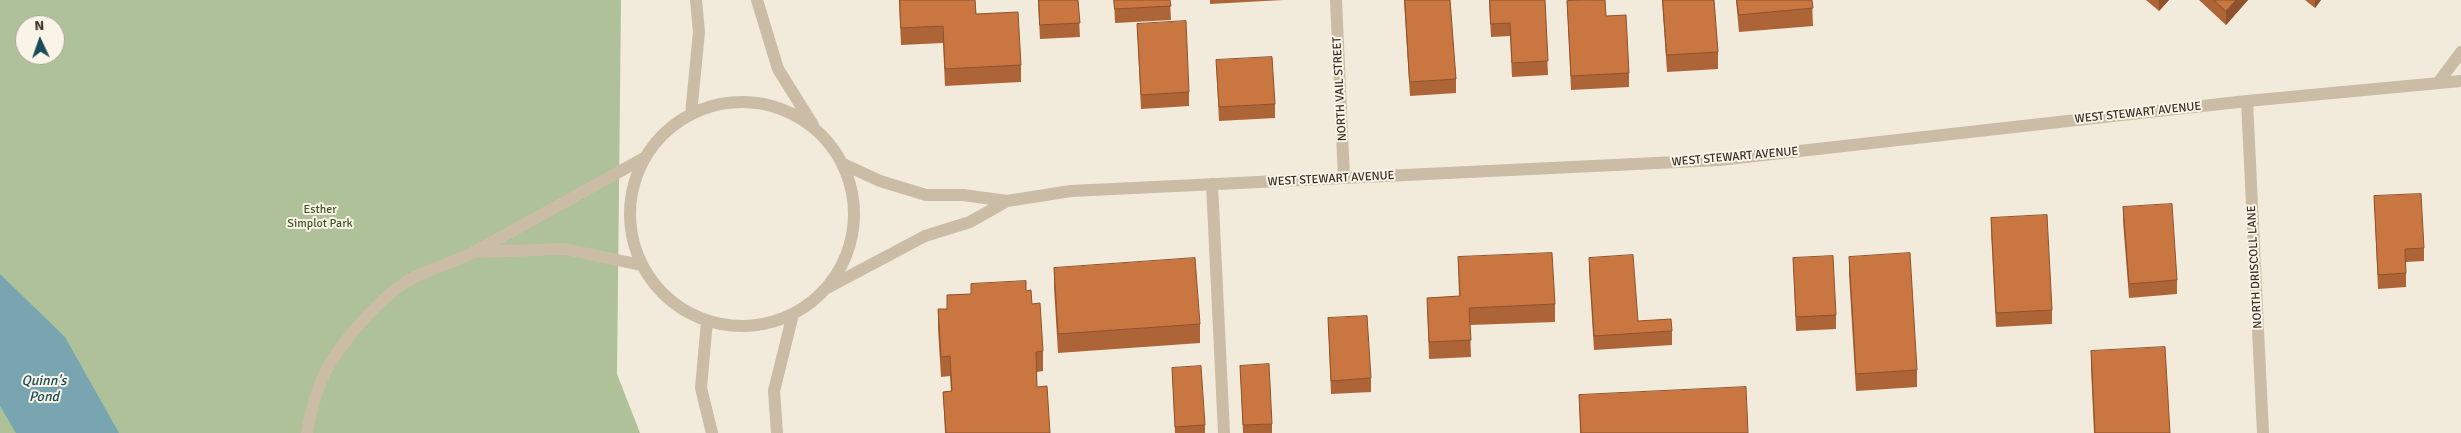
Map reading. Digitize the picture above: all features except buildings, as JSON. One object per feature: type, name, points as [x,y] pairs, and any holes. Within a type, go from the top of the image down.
[{"type":"street","points":[[691,114],[699,32],[696,0]]},
{"type":"street","points":[[758,0],[778,69],[816,129],[831,145],[843,164],[853,195],[854,228],[845,260],[827,288],[811,303],[793,314],[765,324],[736,326],[707,321],[680,308],[658,289],[641,265],[630,230],[631,193],[644,158],[664,132],[691,114],[723,104],[756,103],[788,112],[816,129]]},
{"type":"street","name":"NORTH VAIL STREET","points":[[1336,0],[1344,178]]},
{"type":"street","points":[[2438,83],[2461,52]]},
{"type":"street","name":"WEST STEWART AVENUE","points":[[843,164],[880,181],[926,195],[964,195],[1007,201],[1070,191],[1719,160],[2247,101],[2461,81]]},
{"type":"street","name":"NORTH DRISCOLL LANE","points":[[2247,101],[2264,433]]},
{"type":"street","points":[[307,433],[312,408],[324,374],[348,339],[372,310],[404,283],[430,269],[475,252],[644,158]]},
{"type":"street","points":[[1212,184],[1224,433]]},
{"type":"street","name":"WEST STEWART AVENUE","points":[[827,288],[925,236],[970,222],[1007,201]]},
{"type":"street","points":[[475,252],[565,249],[641,265]]},
{"type":"street","points":[[777,433],[774,391],[793,314]]},
{"type":"street","points":[[707,321],[701,388],[712,433]]},
{"type":"green space","name":"Esther Simplot Park","points":[[0,0],[621,0],[617,374],[640,433],[0,433]]},
{"type":"water","name":"Quinn's Pond","points":[[0,274],[65,337],[119,433],[16,433],[0,406]]}]
